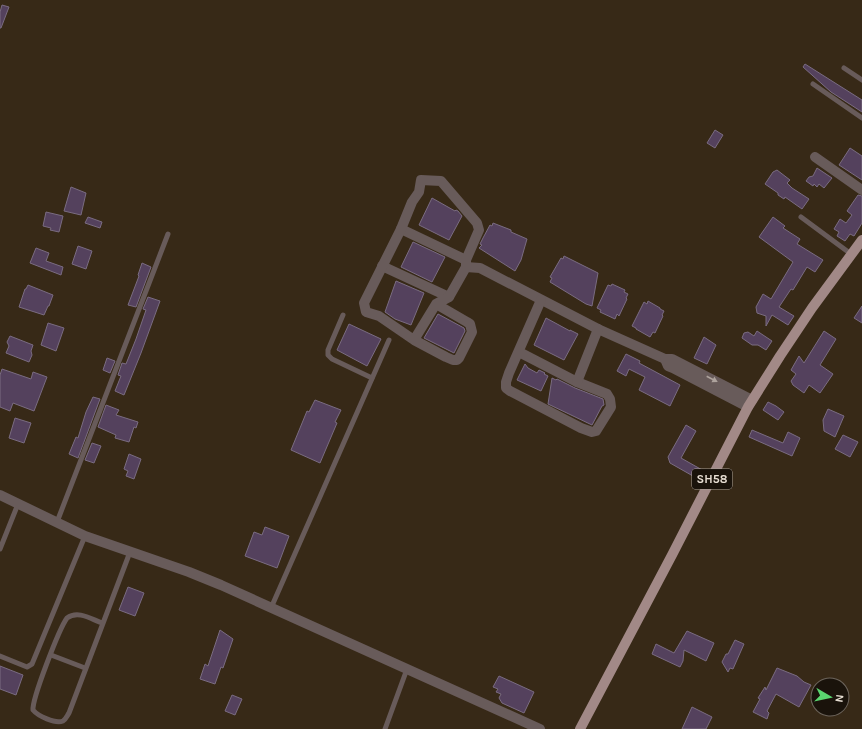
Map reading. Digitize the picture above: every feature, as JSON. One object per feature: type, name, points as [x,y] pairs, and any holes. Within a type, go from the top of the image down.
[{"type":"main road","name":"SH58","points":[[580,729],[750,403],[812,308],[862,240]]},
{"type":"street","points":[[815,157],[862,190]]},
{"type":"street","points":[[414,340],[436,304],[449,297],[466,263],[479,230],[478,226],[441,180],[421,180],[418,192],[412,202],[401,229],[364,303],[366,312],[379,316],[414,340],[453,360],[457,360],[472,332],[472,328],[467,322],[436,304]]},
{"type":"street","points":[[401,229],[598,329],[665,359],[672,359],[750,403]]},
{"type":"street","points":[[382,266],[449,297]]},
{"type":"street","points":[[519,352],[577,382],[607,394],[610,399],[611,407],[596,431],[592,432],[568,422],[506,388],[506,382],[541,300]]},
{"type":"street","points":[[577,382],[598,329]]},
{"type":"street","points":[[0,495],[85,536],[221,585],[540,729]]},
{"type":"lane","points":[[844,68],[862,80]]},
{"type":"lane","points":[[813,84],[862,118]]},
{"type":"lane","points":[[801,217],[851,254]]},
{"type":"lane","points":[[57,523],[168,234]]},
{"type":"lane","points":[[343,315],[328,350],[328,355],[332,359],[372,378]]},
{"type":"lane","points":[[271,608],[389,340]]},
{"type":"lane","points":[[0,549],[18,504]]},
{"type":"lane","points":[[0,656],[30,667],[85,536]]},
{"type":"lane","points":[[102,623],[78,614],[70,615],[64,622],[33,706],[33,710],[36,714],[56,722],[62,721],[66,718],[130,552]]},
{"type":"lane","points":[[51,655],[85,668]]},
{"type":"lane","points":[[385,729],[407,669]]},
{"type":"building","points":[[2,5],[9,7],[0,28],[0,12]]},
{"type":"building","points":[[805,64],[862,100],[862,112],[831,92],[803,67]]},
{"type":"building","points":[[715,130],[723,135],[715,148],[707,143]]},
{"type":"building","points":[[850,148],[862,156],[862,180],[839,165]]},
{"type":"building","points":[[817,168],[832,178],[824,188],[819,184],[817,187],[814,184],[813,186],[806,181],[809,177],[813,176]]},
{"type":"building","points":[[777,170],[790,180],[787,183],[792,188],[809,199],[802,209],[785,197],[784,199],[778,195],[778,193],[765,184],[773,172]]},
{"type":"building","points":[[71,187],[86,193],[81,215],[64,211]]},
{"type":"building","points":[[858,195],[862,196],[862,223],[854,236],[850,234],[845,241],[837,236],[839,232],[834,229],[840,219],[846,223],[852,215],[847,211]]},
{"type":"building","points":[[432,198],[455,211],[458,211],[462,216],[449,240],[419,225]]},
{"type":"building","points":[[46,212],[63,216],[59,232],[50,230],[51,228],[43,226]]},
{"type":"building","points":[[88,217],[102,222],[100,228],[85,223]]},
{"type":"building","points":[[773,217],[785,226],[783,228],[800,239],[797,244],[823,260],[815,272],[807,267],[793,290],[791,289],[779,307],[794,316],[788,325],[772,315],[766,326],[766,316],[757,313],[756,307],[763,294],[771,299],[793,262],[759,237]]},
{"type":"building","points":[[493,223],[511,230],[511,232],[527,239],[521,260],[515,271],[479,248],[482,245],[480,244],[490,225],[492,226]]},
{"type":"building","points":[[413,242],[445,257],[432,282],[401,267]]},
{"type":"building","points":[[78,246],[92,251],[86,269],[72,264]]},
{"type":"building","points":[[36,248],[49,253],[46,261],[63,267],[61,275],[30,263]]},
{"type":"building","points":[[564,256],[598,273],[592,306],[586,304],[550,282],[552,278],[550,277],[561,258],[563,259]]},
{"type":"building","points":[[142,263],[151,267],[136,307],[128,305],[139,276]]},
{"type":"building","points":[[396,281],[424,293],[411,325],[395,319],[385,312]]},
{"type":"building","points":[[612,284],[625,290],[624,292],[628,294],[619,316],[617,314],[615,319],[600,312],[601,310],[597,308],[608,285],[611,286]]},
{"type":"building","points":[[28,285],[53,295],[44,315],[19,307],[25,289]]},
{"type":"building","points":[[148,297],[160,301],[124,395],[115,391],[121,376],[118,375],[122,363],[126,364],[136,339],[146,310],[143,309]]},
{"type":"building","points":[[648,301],[664,311],[655,333],[653,332],[650,337],[632,326],[644,302],[647,304]]},
{"type":"building","points":[[862,306],[862,323],[854,318]]},
{"type":"building","points":[[438,314],[464,328],[465,331],[454,353],[424,338]]},
{"type":"building","points":[[546,318],[578,334],[564,360],[534,345]]},
{"type":"building","points":[[48,323],[64,328],[56,351],[41,345]]},
{"type":"building","points":[[349,324],[381,339],[367,366],[337,350]]},
{"type":"building","points":[[757,331],[772,341],[766,350],[758,345],[752,345],[742,338],[744,333],[748,332],[754,336]]},
{"type":"building","points":[[824,331],[836,339],[820,365],[833,374],[820,393],[809,385],[804,393],[793,385],[791,381],[796,374],[791,370],[799,356],[804,363]]},
{"type":"building","points":[[10,336],[33,345],[31,351],[32,355],[29,362],[6,353],[9,346],[7,342]]},
{"type":"building","points":[[704,337],[716,345],[707,364],[694,358]]},
{"type":"building","points":[[626,354],[640,361],[639,363],[680,385],[670,406],[639,390],[645,377],[629,369],[626,376],[617,371]]},
{"type":"building","points":[[107,358],[115,361],[110,373],[103,370]]},
{"type":"building","points":[[525,364],[528,368],[537,373],[539,370],[548,376],[541,391],[517,380]]},
{"type":"building","points":[[2,369],[31,379],[33,372],[47,377],[34,411],[13,403],[10,411],[0,407],[0,375]]},
{"type":"building","points":[[552,378],[603,399],[604,405],[602,406],[592,425],[548,404]]},
{"type":"building","points":[[93,397],[100,399],[78,458],[69,454],[76,437],[78,438],[86,412]]},
{"type":"building","points":[[315,400],[341,410],[320,463],[291,450],[307,411],[309,412]]},
{"type":"building","points":[[768,402],[784,412],[778,420],[763,410]]},
{"type":"building","points":[[106,405],[119,410],[116,415],[138,422],[136,428],[134,427],[129,442],[115,438],[116,435],[98,427]]},
{"type":"building","points":[[828,409],[844,416],[835,437],[824,431],[823,420]]},
{"type":"building","points":[[15,418],[31,423],[24,443],[9,438]]},
{"type":"building","points":[[686,425],[696,431],[681,458],[704,471],[700,480],[670,463],[668,457]]},
{"type":"building","points":[[752,430],[783,443],[788,432],[800,438],[792,456],[749,437]]},
{"type":"building","points":[[843,435],[858,442],[850,457],[835,449]]},
{"type":"building","points":[[92,443],[101,446],[94,463],[85,460]]},
{"type":"building","points":[[129,454],[141,459],[134,479],[126,476],[128,471],[124,469]]},
{"type":"building","points":[[265,527],[289,536],[277,568],[245,556],[254,532],[262,535]]},
{"type":"building","points":[[128,587],[144,593],[135,616],[119,610]]},
{"type":"building","points":[[220,630],[233,639],[223,668],[221,667],[215,684],[200,679],[205,664],[208,666]]},
{"type":"building","points":[[687,631],[714,643],[706,661],[684,650],[683,661],[680,667],[652,654],[656,644],[674,653]]},
{"type":"building","points":[[735,640],[744,644],[733,669],[730,668],[728,672],[722,662]]},
{"type":"building","points":[[0,666],[23,675],[16,695],[0,689]]},
{"type":"building","points":[[777,668],[797,676],[810,685],[799,707],[776,694],[767,711],[769,713],[767,719],[753,712],[760,699],[758,698],[765,687],[766,690]]},
{"type":"building","points":[[499,676],[534,692],[524,713],[502,703],[499,698],[501,694],[496,692],[498,689],[493,687]]},
{"type":"building","points":[[232,695],[242,699],[235,715],[225,711]]},
{"type":"building","points":[[692,707],[712,717],[706,729],[682,729]]}]
